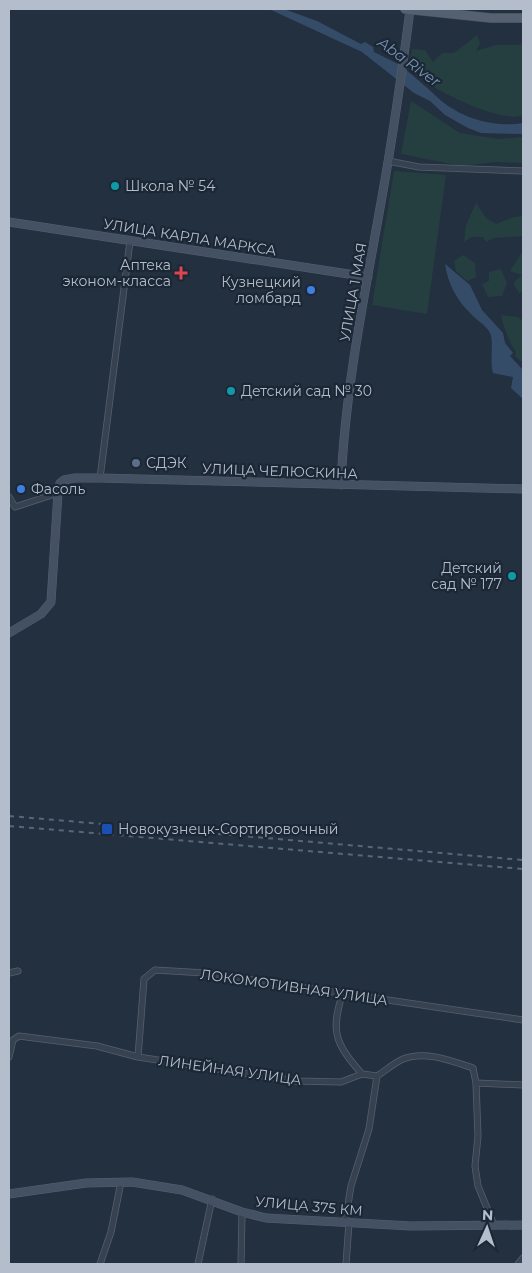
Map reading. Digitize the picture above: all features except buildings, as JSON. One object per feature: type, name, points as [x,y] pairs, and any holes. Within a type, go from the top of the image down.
[{"type":"main road","points":[[408,9],[490,18],[523,18]]},
{"type":"street","name":"УЛИЦА 1 МАЯ","points":[[341,486],[343,437],[398,103],[406,46],[408,9]]},
{"type":"street","points":[[388,161],[419,167],[523,171]]},
{"type":"street","name":"УЛИЦА КАРЛА МАРКСА","points":[[9,222],[368,277]]},
{"type":"street","points":[[100,478],[130,240]]},
{"type":"street","name":"УЛИЦА ЧЕЛЮСКИНА","points":[[58,493],[60,484],[64,480],[100,478],[341,486],[523,489]]},
{"type":"street","points":[[9,498],[15,507],[58,493],[51,602],[41,614],[9,633]]},
{"type":"street","name":"ЛОКОМОТИВНАЯ УЛИЦА","points":[[138,1056],[144,978],[155,970],[205,973],[343,992],[368,998],[460,1009],[523,1020]]},
{"type":"street","points":[[9,973],[18,971]]},
{"type":"street","points":[[343,992],[338,1007],[337,1040],[342,1051],[362,1074]]},
{"type":"street","name":"ЛИНЕЙНАЯ УЛИЦА","points":[[9,1057],[12,1040],[19,1036],[97,1046],[138,1056],[296,1081],[340,1082],[362,1074],[376,1076]]},
{"type":"street","points":[[346,1264],[347,1223],[351,1186],[369,1129],[376,1076],[403,1059],[421,1055],[450,1060],[473,1068],[476,1083],[478,1136],[475,1166],[478,1186],[494,1225]]},
{"type":"street","points":[[476,1083],[523,1085]]},
{"type":"street","points":[[100,1264],[111,1232],[121,1182]]},
{"type":"street","name":"УЛИЦА 375 КМ","points":[[9,1194],[86,1183],[121,1182],[166,1186],[212,1199],[242,1212],[266,1218],[410,1226],[523,1225]]},
{"type":"street","points":[[198,1264],[212,1199]]},
{"type":"street","points":[[241,1264],[242,1212]]},
{"type":"street","points":[[518,1264],[523,1258]]},
{"type":"green space","points":[[477,35],[480,43],[476,51],[496,45],[520,45],[523,43],[523,115],[515,117],[505,116],[469,104],[435,87],[409,65],[412,49],[425,50],[433,62],[442,53],[454,53]]},
{"type":"green space","points":[[411,101],[460,133],[499,139],[523,137],[523,163],[495,162],[461,166],[401,154]]},
{"type":"green space","points":[[394,171],[446,175],[427,314],[372,305]]},
{"type":"green space","points":[[476,203],[486,218],[496,224],[514,217],[523,216],[523,236],[494,238],[486,242],[483,237],[472,237],[464,242],[466,225]]},
{"type":"green space","points":[[523,251],[523,291],[519,293],[513,283],[522,275],[510,271]]},
{"type":"green space","points":[[463,255],[475,263],[476,277],[467,281],[456,271],[454,261]]},
{"type":"green space","points":[[501,269],[507,283],[502,296],[488,297],[482,284],[489,281],[489,272]]},
{"type":"green space","points":[[501,315],[518,317],[523,321],[523,363],[515,356],[516,352],[507,335]]},
{"type":"water","points":[[269,9],[284,9],[317,21],[361,44],[365,42],[373,47],[374,52],[398,64],[456,111],[489,123],[523,123],[523,134],[481,133],[468,128],[445,115],[430,101],[414,93],[362,52]]},
{"type":"water","points":[[445,264],[470,285],[482,310],[503,333],[505,343],[513,353],[510,356],[523,370],[523,399],[511,388],[513,377],[493,373],[491,335],[467,310],[454,292]]},
{"type":"railway","points":[[9,816],[523,860]]},
{"type":"railway","points":[[9,826],[523,869]]},
{"type":"place","name":"Школа № 54","points":[[115,186]]},
{"type":"place","name":"Аптека эконом-класса","points":[[181,273]]},
{"type":"place","name":"Кузнецкий ломбард","points":[[311,290]]},
{"type":"place","name":"Детский сад № 30","points":[[231,391]]},
{"type":"place","name":"СДЭК","points":[[136,463]]},
{"type":"place","name":"Фасоль","points":[[21,489]]},
{"type":"place","name":"Детский сад № 177","points":[[512,576]]},
{"type":"place","name":"Новокузнецк-Сортировочный","points":[[107,829]]},
{"type":"water label","name":"Aba River","points":[[409,62]]}]
